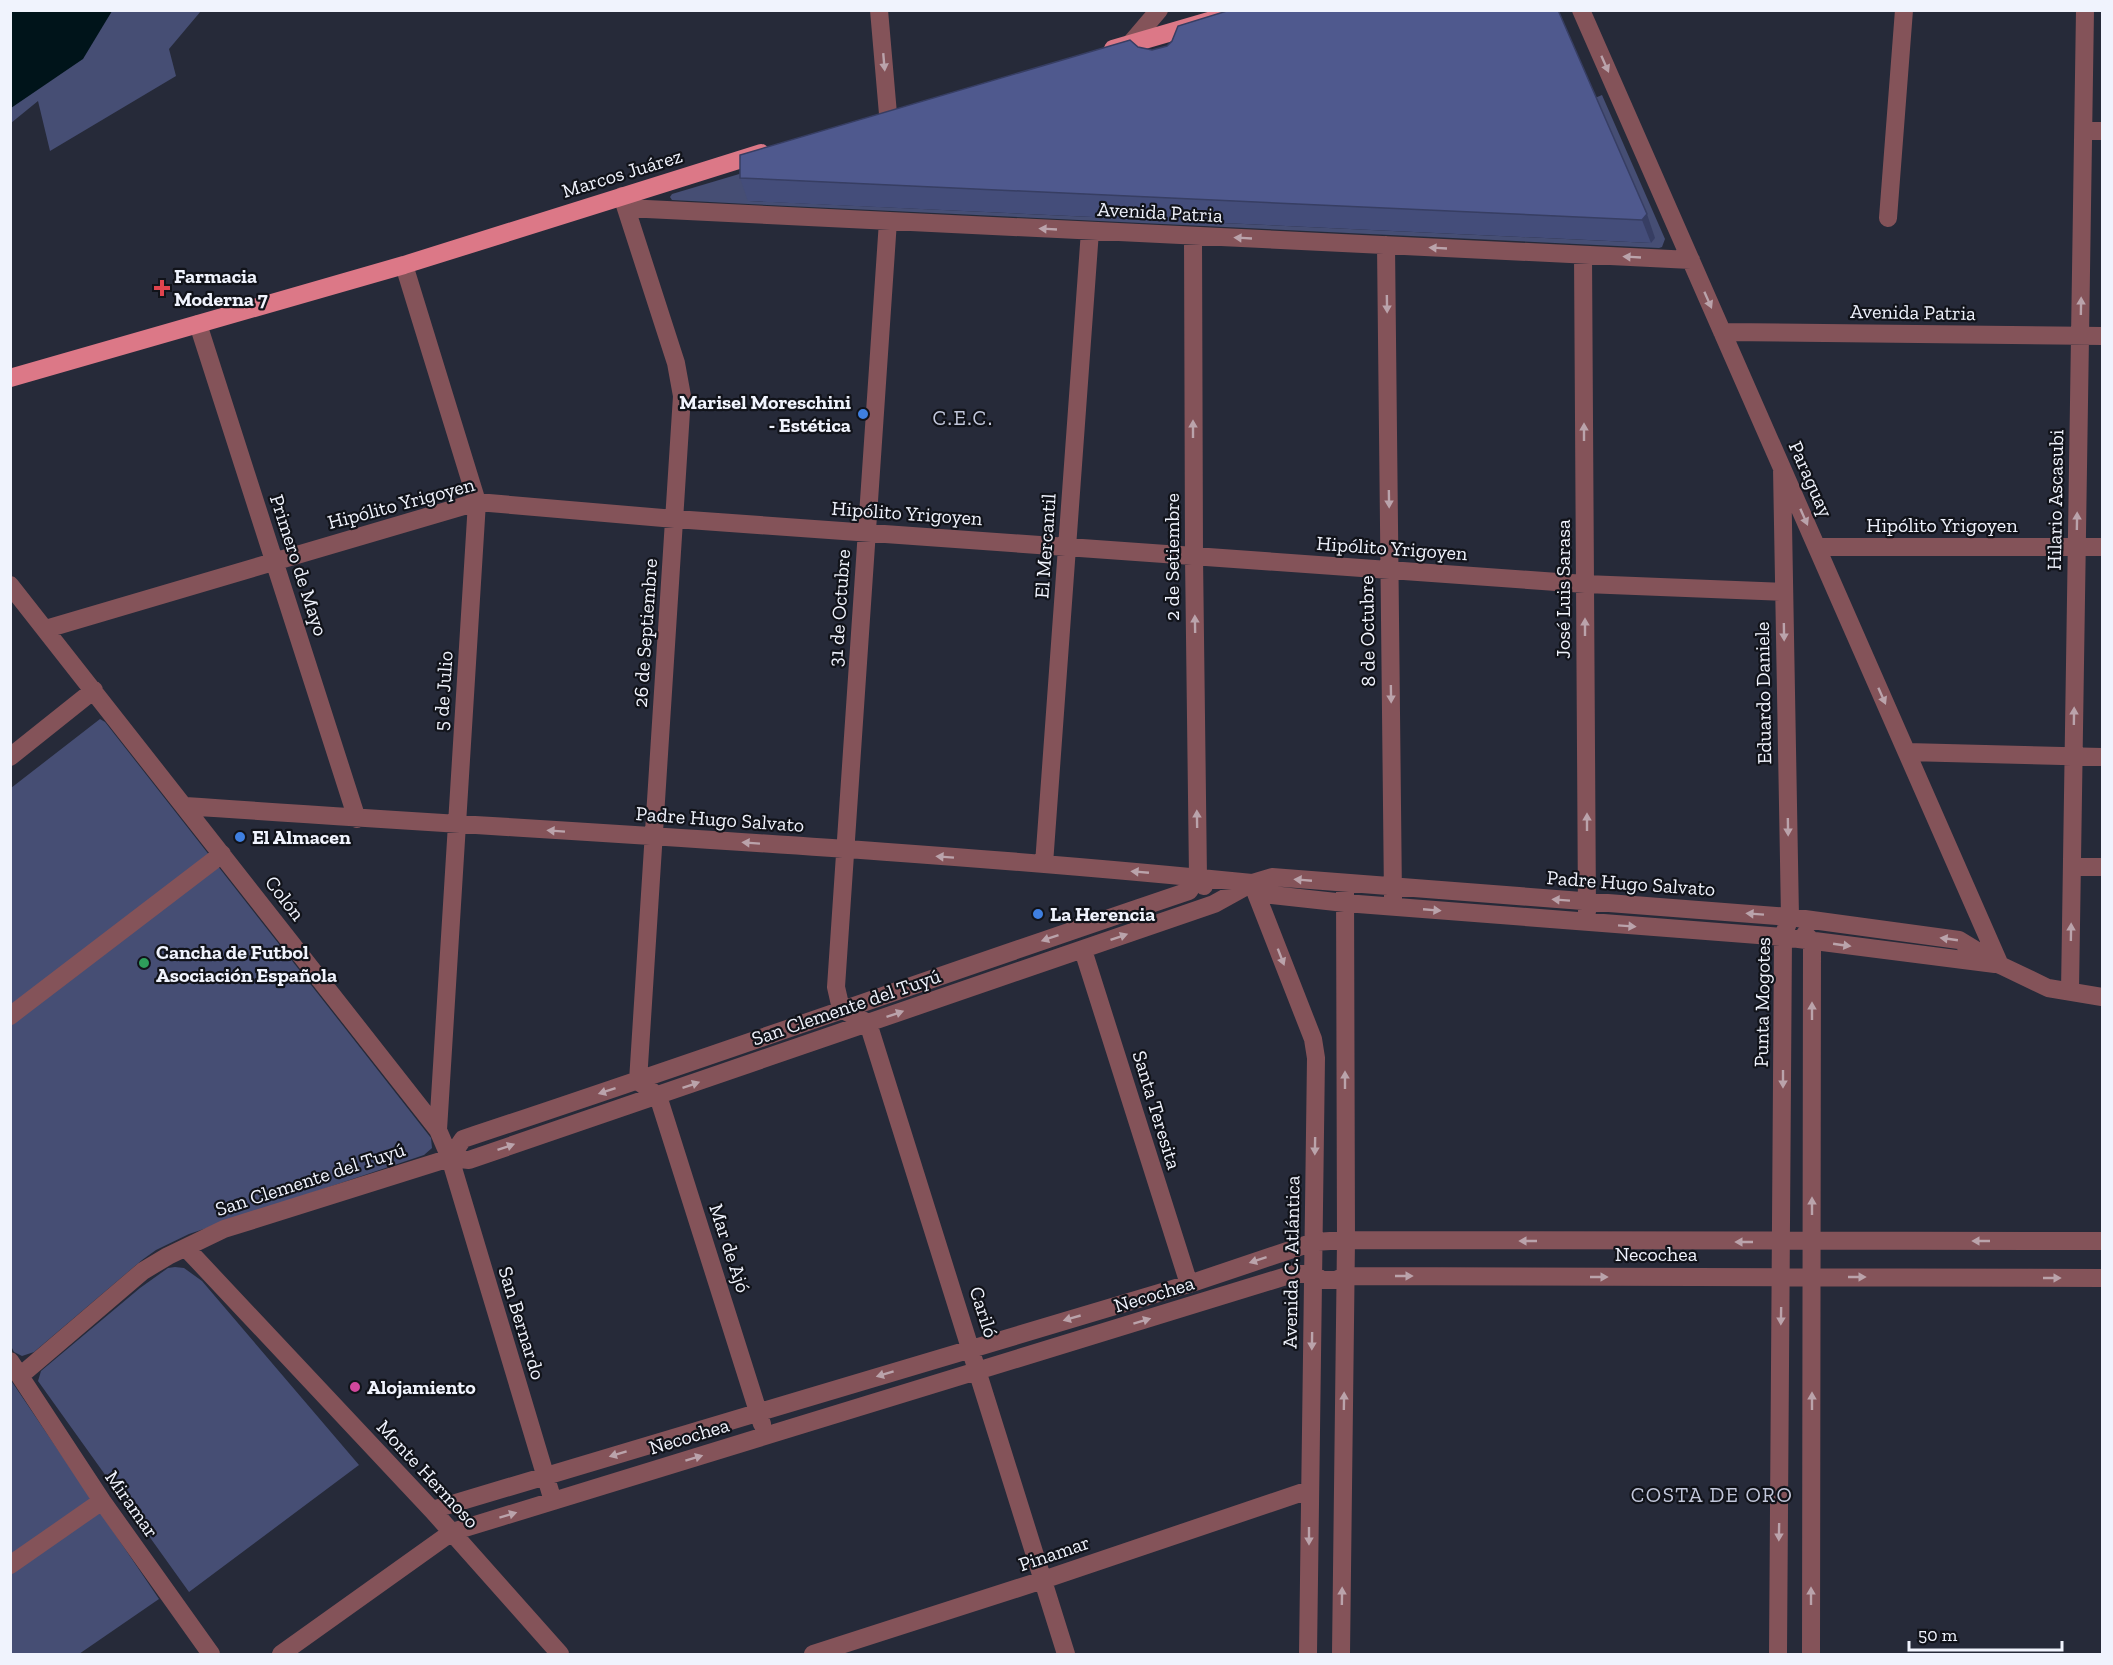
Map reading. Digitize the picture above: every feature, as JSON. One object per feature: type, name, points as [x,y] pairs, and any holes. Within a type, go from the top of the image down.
[{"type":"main road","points":[[1095,54],[1246,10]]},
{"type":"main road","name":"Marcos Juárez","points":[[10,378],[624,202],[777,148]]},
{"type":"street","points":[[879,10],[888,114]]},
{"type":"street","points":[[1130,44],[1159,10]]},
{"type":"street","name":"Paraguay","points":[[1581,10],[2000,965]]},
{"type":"street","points":[[1888,218],[1904,10]]},
{"type":"street","name":"Hilario Ascasubi","points":[[2070,991],[2085,10]]},
{"type":"street","points":[[2084,131],[2103,131]]},
{"type":"street","name":"Avenida Patria","points":[[624,202],[888,221],[1691,260]]},
{"type":"street","name":"26 de Septiembre","points":[[624,202],[676,363],[682,396],[638,1081]]},
{"type":"street","name":"31 de Octubre","points":[[840,1004],[836,987],[888,221]]},
{"type":"street","name":"El Mercantil","points":[[1044,864],[1090,231]]},
{"type":"street","name":"2 de Setiembre","points":[[1193,236],[1198,877]]},
{"type":"street","name":"8 de Octubre","points":[[1386,245],[1393,907]]},
{"type":"street","name":"José Luis Sarasa","points":[[1583,255],[1587,923]]},
{"type":"street","name":"5 de Julio","points":[[404,265],[477,502],[438,1130]]},
{"type":"street","name":"Primero de Mayo","points":[[198,324],[357,819]]},
{"type":"street","name":"Avenida Patria","points":[[1722,332],[2103,336]]},
{"type":"street","name":"Eduardo Daniele","points":[[1782,468],[1790,917]]},
{"type":"street","name":"Hipólito Yrigoyen","points":[[46,629],[477,502],[675,519],[1585,584],[1784,592]]},
{"type":"street","name":"Hipólito Yrigoyen","points":[[1817,547],[2103,547]]},
{"type":"street","name":"Colón","points":[[10,585],[438,1130],[450,1158]]},
{"type":"street","points":[[10,757],[94,690]]},
{"type":"street","points":[[1907,752],[2103,757]]},
{"type":"street","name":"Padre Hugo Salvato","points":[[185,806],[357,819],[846,849],[1252,883],[1272,877],[1790,917],[1959,940],[2000,965],[2048,988],[2103,997]]},
{"type":"street","points":[[10,1016],[222,854]]},
{"type":"street","points":[[2072,867],[2103,867]]},
{"type":"street","points":[[1198,877],[1214,904]]},
{"type":"street","name":"San Clemente del Tuyú","points":[[450,1158],[463,1139],[638,1081],[840,1004],[1188,891],[1198,877]]},
{"type":"street","name":"Padre Hugo Salvato","points":[[1252,883],[1272,895],[1587,923],[1783,937],[2000,965]]},
{"type":"street","name":"San Clemente del Tuyú","points":[[15,1369],[143,1271],[162,1259],[224,1229],[450,1158],[469,1160],[1214,904],[1252,883]]},
{"type":"street","name":"Avenida C. Atlántica","points":[[1252,883],[1313,1039],[1316,1081],[1308,1654]]},
{"type":"street","points":[[1341,1654],[1346,1240],[1345,884]]},
{"type":"street","name":"Punta Mogotes","points":[[1778,1654],[1783,937],[1790,917],[1812,941]]},
{"type":"street","points":[[1811,1654],[1812,941]]},
{"type":"street","name":"Santa Teresita","points":[[1083,950],[1188,1284]]},
{"type":"street","name":"Padre Hugo Salvato","points":[[2070,991],[2103,991]]},
{"type":"street","points":[[840,1004],[868,1023]]},
{"type":"street","name":"Cariló","points":[[868,1023],[1066,1654]]},
{"type":"street","points":[[638,1081],[658,1096]]},
{"type":"street","name":"Mar de Ajó","points":[[658,1096],[766,1436]]},
{"type":"street","name":"San Bernardo","points":[[450,1158],[553,1501]]},
{"type":"street","name":"Necochea","points":[[432,1510],[1188,1284],[1314,1242],[1346,1240],[2103,1241]]},
{"type":"street","name":"Monte Hermoso","points":[[186,1248],[432,1510],[560,1654]]},
{"type":"street","name":"Necochea","points":[[281,1654],[452,1532],[1293,1274],[1313,1274],[1322,1280],[1336,1280],[1345,1276],[2103,1278]]},
{"type":"street","name":"Miramar","points":[[15,1369],[102,1501],[211,1654]]},
{"type":"street","name":"Pinamar","points":[[813,1654],[1043,1580],[1309,1490]]},
{"type":"street","points":[[10,1565],[102,1501]]},
{"type":"shaded area","points":[[11,10],[112,11],[83,59],[11,108]]},
{"type":"shaded area","points":[[112,11],[201,11],[169,49],[176,76],[50,151],[38,101],[11,123],[11,108],[97,33]]},
{"type":"shaded area","points":[[1602,95],[1665,239],[1662,247],[748,204],[672,200],[670,197],[672,194],[746,172],[749,201],[1651,243],[1595,98]]},
{"type":"shaded area","name":"Cancha de Futbol Asociación Española","points":[[100,719],[105,722],[431,1138],[432,1148],[424,1155],[189,1234],[156,1250],[34,1352],[22,1356],[14,1352],[11,1346],[11,788]]},
{"type":"shaded area","points":[[168,1268],[184,1268],[202,1281],[359,1465],[189,1592],[38,1381],[41,1371],[140,1288]]},
{"type":"shaded area","points":[[10,1379],[159,1599],[79,1654],[11,1654]]},
{"type":"building","points":[[1230,10],[1558,10],[1647,214],[1642,220],[740,178],[740,155],[1130,40],[1138,47],[1152,50],[1167,46],[1172,41],[1178,26]]},
{"type":"place","name":"Farmacia Moderna 7","points":[[162,288]]},
{"type":"place","name":"Marisel Moreschini - Estética","points":[[863,414]]},
{"type":"place","name":"El Almacen","points":[[240,837]]},
{"type":"place","name":"La Herencia","points":[[1038,914]]},
{"type":"place","name":"Cancha de Futbol Asociación Española","points":[[144,963]]},
{"type":"place","name":"Alojamiento","points":[[355,1387]]},
{"type":"district","name":"C.E.C.","points":[[963,417]]},
{"type":"district","name":"COSTA DE ORO","points":[[1712,1494]]}]
